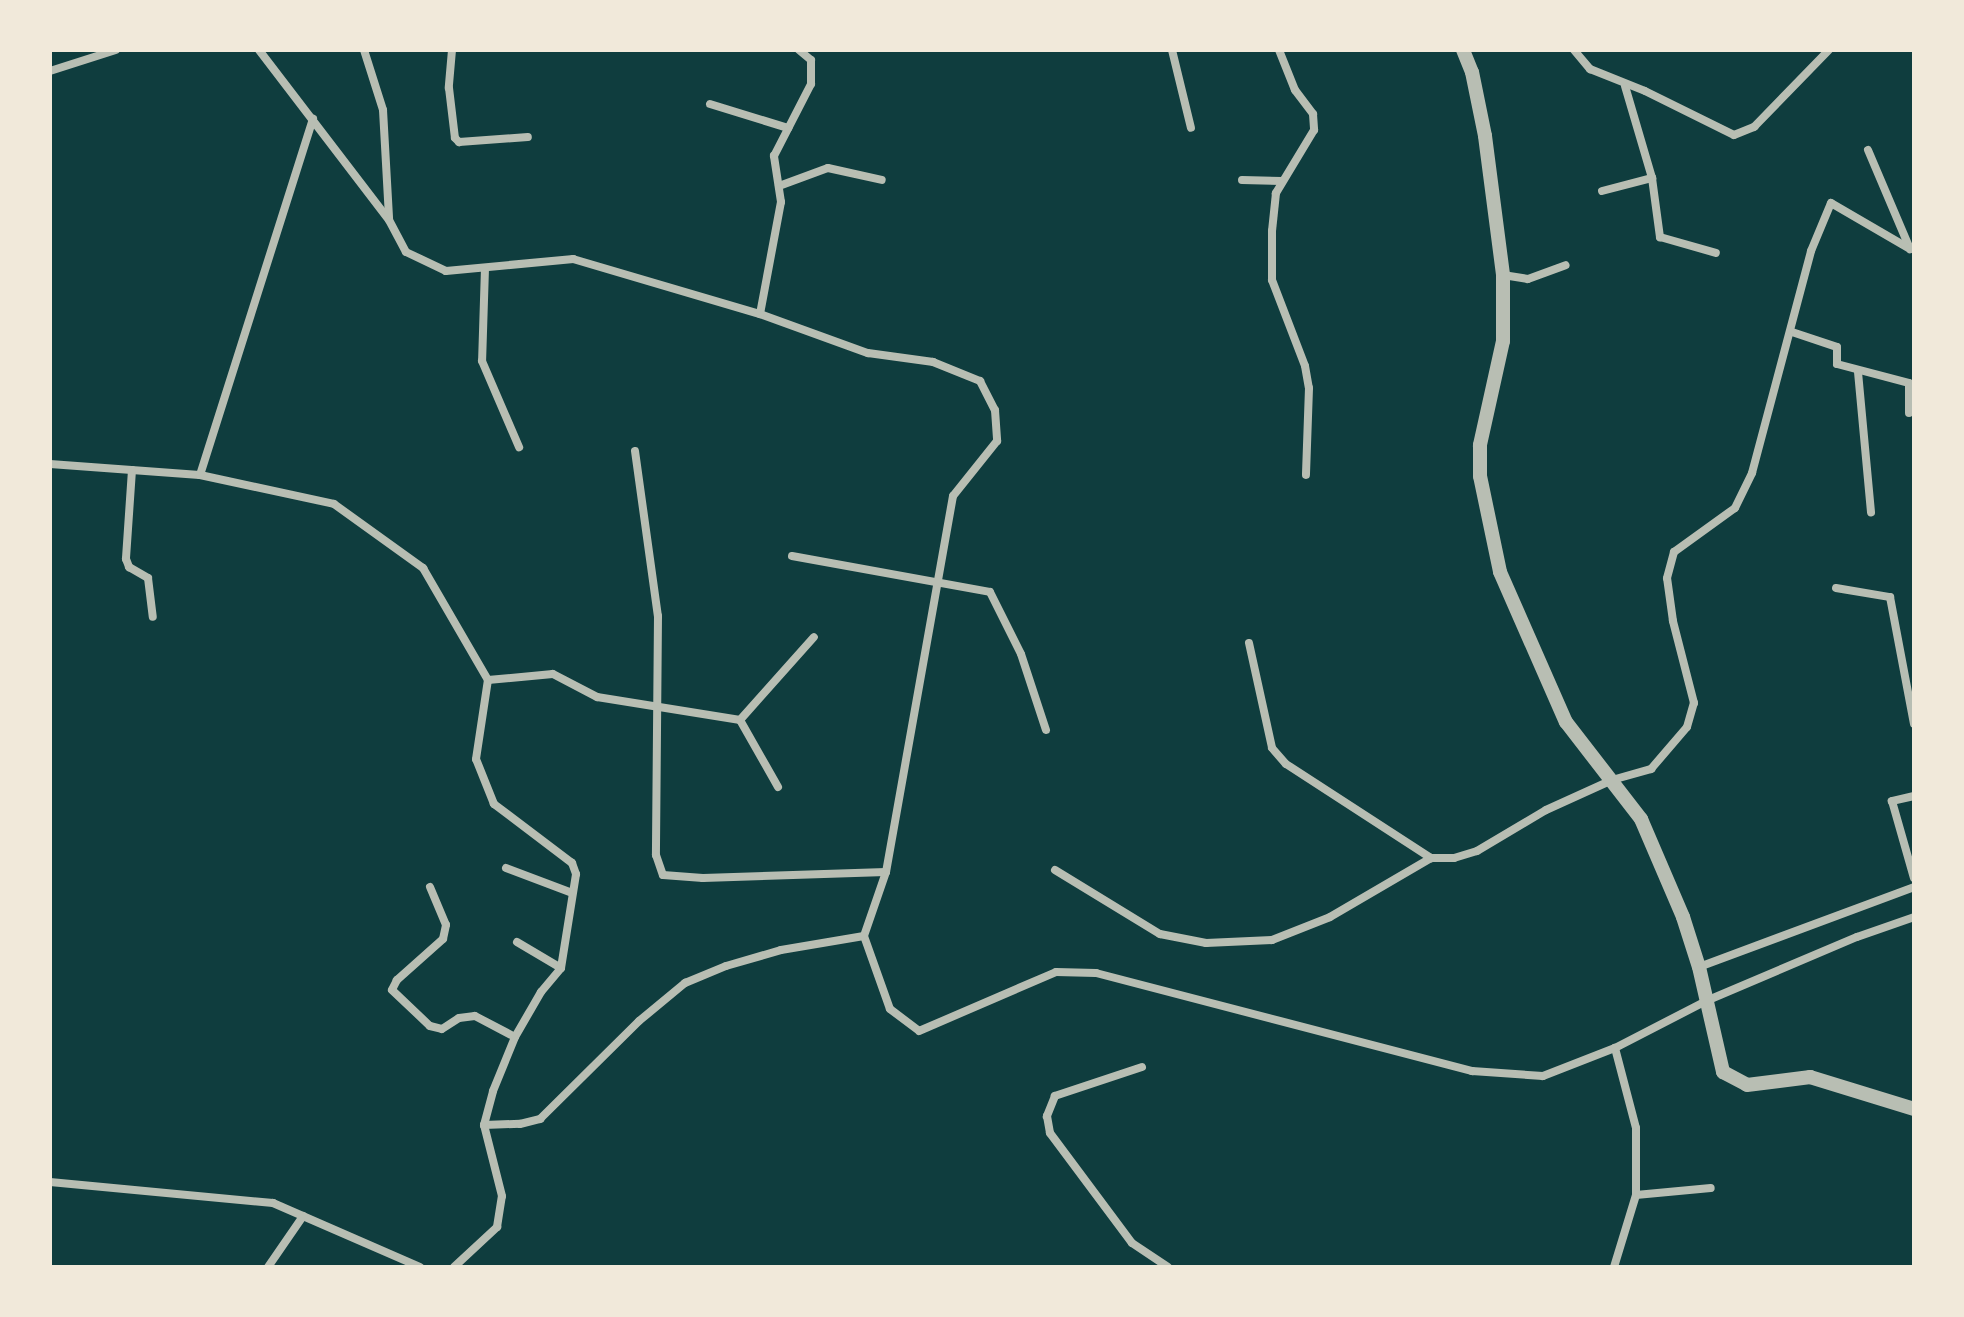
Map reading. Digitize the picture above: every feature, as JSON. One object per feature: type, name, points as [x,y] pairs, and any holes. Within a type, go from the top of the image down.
[{"type":"street","points":[[50,71],[116,50]]},
{"type":"street","points":[[259,50],[389,220],[406,252],[446,271],[573,259],[760,314],[868,353],[933,362],[980,381],[995,410],[997,441],[953,496],[886,872],[864,936],[890,1009],[919,1031],[1056,972],[1083,972],[1472,1071],[1543,1076],[1615,1048],[1706,1001],[1857,937],[1914,917]]},
{"type":"street","points":[[364,50],[383,110],[389,220]]},
{"type":"street","points":[[452,50],[449,88],[455,138],[459,142],[528,137]]},
{"type":"street","points":[[760,314],[781,202],[774,156],[811,84],[811,60],[799,50]]},
{"type":"street","points":[[1172,50],[1191,128]]},
{"type":"street","points":[[1279,50],[1295,90],[1313,114],[1314,130],[1298,162],[1276,193],[1272,231],[1272,280],[1305,366],[1309,388],[1306,475]]},
{"type":"street","points":[[1463,50],[1472,72],[1485,136],[1503,275],[1503,341],[1480,445],[1480,476],[1500,572],[1566,722],[1641,819],[1683,917],[1699,967],[1723,1072],[1747,1085],[1810,1077],[1914,1109]]},
{"type":"street","points":[[1574,50],[1590,69],[1625,86],[1645,91],[1734,135],[1754,127],[1829,50]]},
{"type":"street","points":[[1625,86],[1652,178],[1660,237],[1716,253]]},
{"type":"street","points":[[710,104],[788,128]]},
{"type":"street","points":[[200,475],[313,118]]},
{"type":"street","points":[[1868,150],[1912,248]]},
{"type":"street","points":[[779,186],[828,168],[882,180]]},
{"type":"street","points":[[1602,191],[1652,178]]},
{"type":"street","points":[[1242,180],[1282,181]]},
{"type":"street","points":[[1055,870],[1160,934],[1206,943],[1272,940],[1330,917],[1431,858],[1454,858],[1477,851],[1546,810],[1612,780],[1651,769],[1687,727],[1694,703],[1673,621],[1667,578],[1674,552],[1735,508],[1752,473],[1792,332],[1811,251],[1831,203],[1912,248]]},
{"type":"street","points":[[1503,275],[1528,279],[1566,265]]},
{"type":"street","points":[[485,268],[482,361],[519,447]]},
{"type":"street","points":[[1792,332],[1837,347],[1837,364],[1909,383],[1909,413]]},
{"type":"street","points":[[1858,372],[1871,512]]},
{"type":"street","points":[[635,451],[658,616],[656,855],[663,875],[703,878],[886,872]]},
{"type":"street","points":[[50,464],[200,475],[334,504],[423,568],[488,680],[476,759],[494,804],[572,863],[576,874],[570,892],[561,968],[541,992],[515,1037],[484,1125],[502,1196],[497,1227],[454,1267]]},
{"type":"street","points":[[132,470],[126,559],[129,567],[148,578],[153,617]]},
{"type":"street","points":[[792,556],[938,580],[990,592],[1021,654],[1046,730]]},
{"type":"street","points":[[1836,588],[1890,597],[1914,724]]},
{"type":"street","points":[[740,720],[814,637]]},
{"type":"street","points":[[1249,643],[1272,748],[1286,764],[1431,858]]},
{"type":"street","points":[[488,680],[553,674],[597,697],[740,720]]},
{"type":"street","points":[[740,720],[778,787]]},
{"type":"street","points":[[1914,796],[1892,801],[1914,878]]},
{"type":"street","points":[[506,868],[570,892]]},
{"type":"street","points":[[430,887],[446,925],[443,939],[397,980],[392,990],[430,1026],[442,1029],[459,1018],[475,1016],[515,1037]]},
{"type":"street","points":[[1699,967],[1914,887]]},
{"type":"street","points":[[484,1125],[520,1124],[540,1119],[639,1021],[685,983],[726,966],[781,950],[864,936]]},
{"type":"street","points":[[517,942],[561,968]]},
{"type":"street","points":[[1614,1267],[1636,1195],[1636,1128],[1615,1048]]},
{"type":"street","points":[[1142,1067],[1055,1096],[1047,1116],[1050,1133],[1132,1243],[1168,1267]]},
{"type":"street","points":[[50,1182],[273,1203],[420,1267]]},
{"type":"street","points":[[1636,1195],[1711,1188]]},
{"type":"street","points":[[268,1267],[303,1216]]}]
